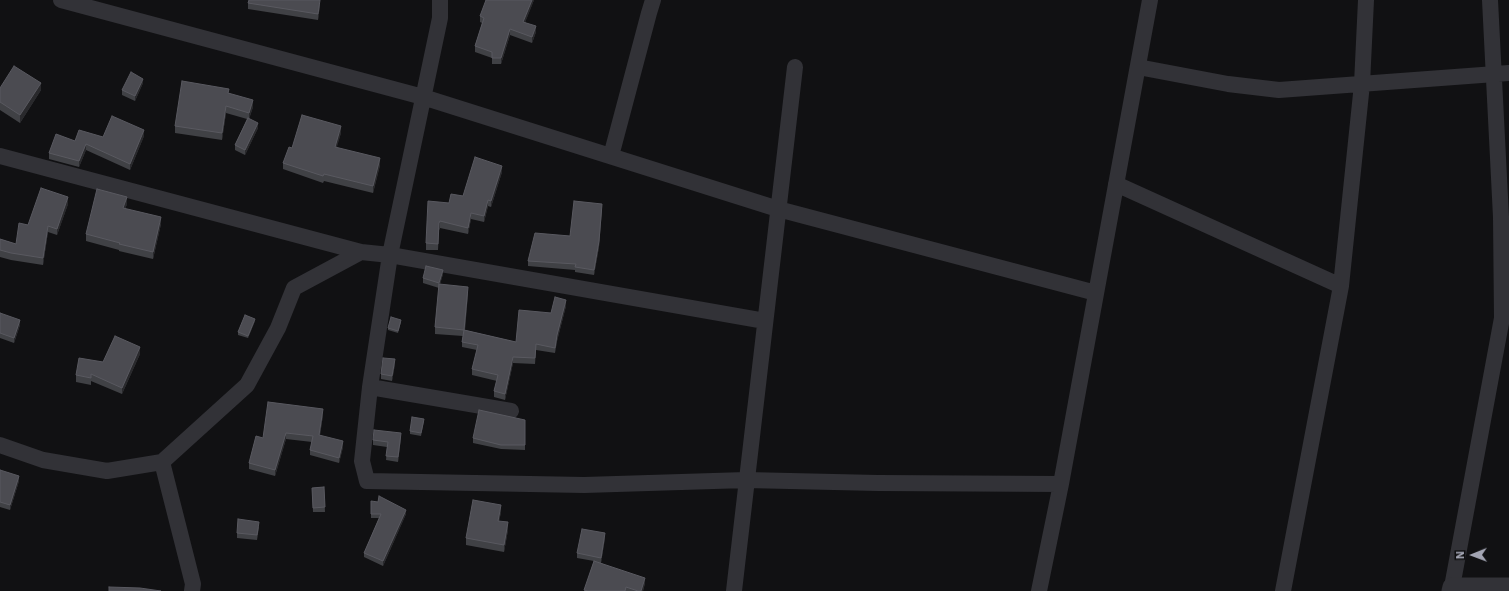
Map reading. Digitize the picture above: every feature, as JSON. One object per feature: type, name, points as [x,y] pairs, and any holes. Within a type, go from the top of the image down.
[{"type":"street","points":[[61,0],[423,97],[778,209],[1096,293]]},
{"type":"street","points":[[440,0],[440,18],[390,255],[370,387],[362,461],[367,481],[584,485],[746,480],[1061,484]]},
{"type":"street","points":[[611,156],[653,0]]},
{"type":"street","points":[[1039,591],[1061,484],[1150,0]]},
{"type":"street","points":[[1283,591],[1341,286],[1362,84],[1366,0]]},
{"type":"street","points":[[1490,0],[1502,74],[1500,217],[1502,318],[1452,589],[1509,587]]},
{"type":"street","points":[[734,591],[795,67]]},
{"type":"street","points":[[1138,67],[1228,84],[1279,90],[1502,74]]},
{"type":"street","points":[[0,156],[361,252],[390,255],[765,322]]},
{"type":"street","points":[[1116,184],[1341,286]]},
{"type":"street","points":[[0,445],[43,460],[107,472],[162,462],[247,385],[278,328],[294,288],[361,252]]},
{"type":"street","points":[[370,387],[511,411]]},
{"type":"street","points":[[162,462],[193,584],[192,591]]},
{"type":"building","points":[[249,0],[320,0],[318,14],[248,3]]},
{"type":"building","points":[[486,0],[532,0],[523,22],[536,26],[532,37],[510,29],[501,58],[492,58],[492,52],[475,46],[484,18],[480,16]]},
{"type":"building","points":[[14,66],[41,83],[20,115],[0,102],[0,88]]},
{"type":"building","points":[[131,72],[143,79],[135,96],[122,90]]},
{"type":"building","points":[[182,81],[229,89],[228,93],[253,100],[249,113],[226,106],[222,133],[175,126]]},
{"type":"building","points":[[302,115],[341,126],[335,147],[380,158],[373,186],[324,174],[323,176],[283,163],[289,147],[292,148]]},
{"type":"building","points":[[112,116],[144,130],[130,164],[86,144],[79,161],[49,153],[56,134],[75,141],[79,130],[103,137]]},
{"type":"building","points":[[248,118],[258,123],[245,150],[235,145]]},
{"type":"building","points":[[475,157],[502,166],[491,201],[488,200],[484,216],[471,213],[468,228],[440,221],[438,244],[426,243],[428,201],[449,203],[451,194],[463,196]]},
{"type":"building","points":[[41,188],[68,197],[57,229],[48,226],[43,258],[0,250],[0,239],[16,244],[19,223],[28,225]]},
{"type":"building","points":[[97,189],[127,197],[123,208],[161,217],[153,252],[86,234]]},
{"type":"building","points":[[574,201],[602,204],[599,241],[594,270],[575,267],[576,264],[528,261],[535,233],[570,236]]},
{"type":"building","points":[[426,266],[443,270],[439,283],[423,278]]},
{"type":"building","points":[[439,284],[468,287],[464,330],[435,327]]},
{"type":"building","points":[[555,297],[566,300],[555,348],[536,344],[535,358],[513,357],[505,394],[494,391],[498,375],[472,369],[478,345],[462,342],[464,330],[516,342],[519,310],[551,313]]},
{"type":"building","points":[[0,313],[20,320],[14,338],[0,333]]},
{"type":"building","points":[[245,315],[255,319],[248,336],[238,332]]},
{"type":"building","points":[[391,317],[401,320],[398,331],[388,328]]},
{"type":"building","points":[[115,336],[140,347],[122,388],[91,374],[91,378],[76,375],[79,358],[103,362]]},
{"type":"building","points":[[383,358],[395,359],[392,376],[381,374]]},
{"type":"building","points":[[268,402],[323,409],[319,435],[343,441],[339,458],[310,450],[313,436],[286,433],[275,470],[249,463],[256,436],[263,438]]},
{"type":"building","points":[[479,410],[525,420],[525,445],[501,445],[473,438]]},
{"type":"building","points":[[412,417],[424,419],[421,433],[410,431]]},
{"type":"building","points":[[374,430],[401,433],[398,457],[386,456],[388,442],[373,440]]},
{"type":"building","points":[[0,470],[19,476],[10,505],[0,502]]},
{"type":"building","points":[[324,487],[325,507],[313,508],[312,488]]},
{"type":"building","points":[[379,496],[406,510],[383,561],[364,553],[381,514],[371,514],[371,501],[378,502]]},
{"type":"building","points":[[473,500],[501,505],[498,521],[508,522],[504,545],[466,538]]},
{"type":"building","points":[[238,519],[259,522],[257,535],[237,533]]},
{"type":"building","points":[[582,529],[605,533],[601,558],[577,553]]},
{"type":"building","points":[[594,561],[645,578],[641,591],[626,587],[625,591],[584,590]]},
{"type":"building","points":[[109,587],[140,588],[161,591],[109,591]]}]
